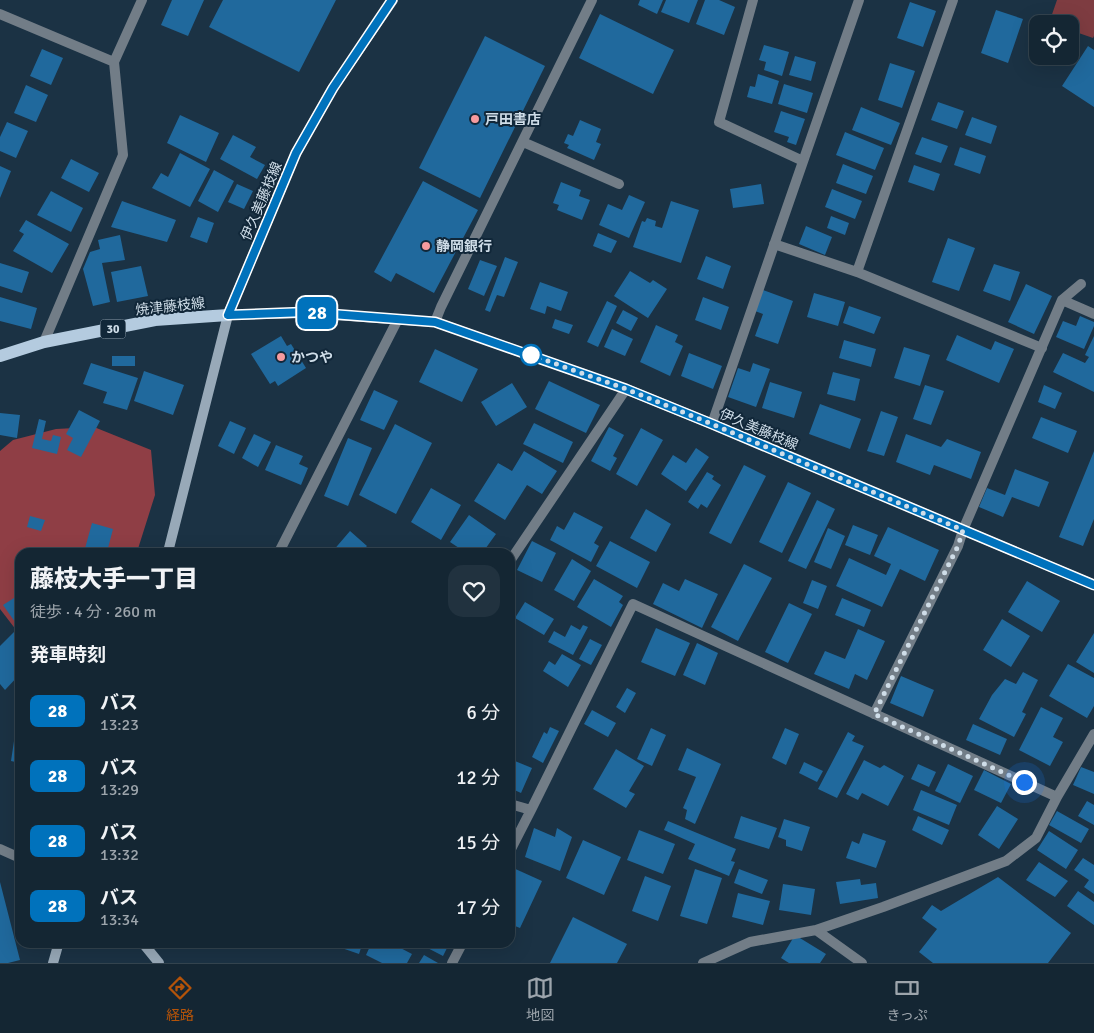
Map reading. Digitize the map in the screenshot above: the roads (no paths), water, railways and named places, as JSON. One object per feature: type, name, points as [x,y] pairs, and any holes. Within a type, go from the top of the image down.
[{"type":"main road","name":"伊久美藤枝線","points":[[169,548],[228,315],[296,153],[333,88],[392,0]]},
{"type":"main road","name":"伊久美藤枝線","points":[[228,315],[306,312],[435,322],[626,389],[1094,585]]},
{"type":"main road","name":"焼津藤枝線","points":[[0,356],[44,342],[155,320],[228,315]]},
{"type":"main road","points":[[53,963],[57,948]]},
{"type":"main road","points":[[147,948],[159,963]]},
{"type":"street","points":[[44,342],[123,155],[114,62],[142,0]]},
{"type":"street","points":[[435,322],[592,0]]},
{"type":"street","points":[[753,0],[719,122],[803,161]]},
{"type":"street","points":[[712,424],[859,0]]},
{"type":"street","points":[[857,272],[953,0]]},
{"type":"street","points":[[0,14],[114,62]]},
{"type":"street","points":[[523,142],[619,184]]},
{"type":"street","points":[[774,244],[857,272],[1042,348]]},
{"type":"street","points":[[874,714],[958,546],[963,530],[1062,300],[1081,284]]},
{"type":"street","points":[[1062,300],[1094,314]]},
{"type":"street","points":[[281,548],[398,318]]},
{"type":"street","points":[[515,554],[626,389]]},
{"type":"street","points":[[515,841],[633,604],[1057,798]]},
{"type":"street","points":[[703,963],[750,942],[816,930],[1006,861],[1036,838],[1094,734]]},
{"type":"street","points":[[515,805],[531,810]]},
{"type":"street","points":[[0,849],[15,856]]},
{"type":"street","points":[[816,930],[862,963]]},
{"type":"street","points":[[452,963],[460,948]]},
{"type":"place","name":"戸田書店","points":[[475,119]]},
{"type":"place","name":"静岡銀行","points":[[426,246]]},
{"type":"place","name":"かつや","points":[[281,357]]}]
